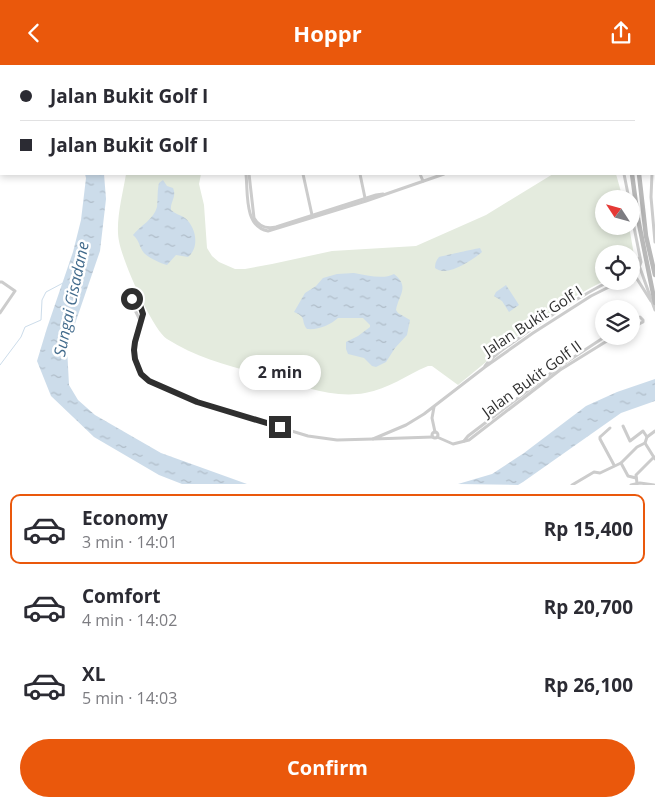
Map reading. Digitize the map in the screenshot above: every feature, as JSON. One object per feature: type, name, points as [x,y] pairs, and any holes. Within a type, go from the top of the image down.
[{"type":"main road","points":[[632,175],[638,219],[654,303]]},
{"type":"main road","points":[[639,175],[646,235],[655,275]]},
{"type":"street","points":[[248,175],[253,215],[256,223],[266,228],[273,228],[383,194]]},
{"type":"street","points":[[248,175],[251,220],[258,228],[268,231],[366,201],[441,175]]},
{"type":"street","points":[[303,175],[312,215]]},
{"type":"street","points":[[360,175],[365,198]]},
{"type":"street","points":[[420,175],[422,181]]},
{"type":"street","points":[[624,175],[627,190]]},
{"type":"street","points":[[652,175],[651,197],[655,242]]},
{"type":"street","points":[[640,259],[640,268],[655,310]]},
{"type":"street","points":[[0,282],[14,290],[14,293],[0,313]]},
{"type":"street","points":[[640,284],[654,303]]},
{"type":"street","name":"Jalan Bukit Golf I","points":[[485,367],[502,350],[595,288]]},
{"type":"street","name":"Jalan Bukit Golf I","points":[[373,439],[391,432],[435,407],[485,367],[558,316],[603,290]]},
{"type":"street","points":[[134,308],[139,303],[138,299],[132,299],[130,305],[134,308],[140,320]]},
{"type":"street","name":"Jalan Bukit Golf I","points":[[139,303],[143,314],[134,350],[135,359],[141,374],[149,381],[197,402],[308,436],[336,440],[435,437]]},
{"type":"street","name":"Jalan Bukit Golf II","points":[[464,441],[558,367],[595,343]]},
{"type":"street","name":"Jalan Bukit Golf II","points":[[464,441],[560,370],[600,345]]},
{"type":"street","points":[[435,407],[432,418],[435,432],[432,435],[453,444],[464,441]]},
{"type":"street","points":[[424,414],[432,418]]},
{"type":"street","points":[[623,426],[630,441],[644,431],[647,437]]},
{"type":"street","points":[[610,428],[600,439],[614,465]]},
{"type":"street","points":[[572,485],[594,472],[600,473],[621,463],[637,447],[645,443],[647,437],[655,431]]},
{"type":"street","points":[[391,432],[394,439]]},
{"type":"street","points":[[637,483],[636,474],[654,458],[645,443]]},
{"type":"street","points":[[621,463],[628,476],[636,478]]},
{"type":"street","points":[[631,485],[637,483],[654,485]]},
{"type":"shaded area","points":[[126,175],[201,175],[199,184],[204,205],[207,248],[219,262],[235,269],[245,269],[332,251],[416,246],[486,215],[551,175],[616,175],[620,190],[595,190],[595,235],[631,235],[632,245],[595,245],[595,286],[546,315],[458,385],[432,366],[428,366],[374,391],[341,394],[305,387],[217,362],[191,352],[167,339],[154,322],[138,293],[121,250],[118,233]]},
{"type":"water","name":"Sungai Cisadane","points":[[85,175],[104,175],[106,199],[100,251],[67,347],[69,385],[78,400],[95,415],[161,453],[247,484],[182,484],[159,475],[94,437],[51,396],[37,361],[73,252],[81,220]]},
{"type":"water","points":[[163,180],[174,191],[171,210],[189,222],[195,237],[194,248],[188,257],[176,255],[167,265],[144,253],[133,235],[150,219],[155,211],[159,183]]},
{"type":"water","points":[[480,248],[482,252],[459,267],[446,271],[440,271],[435,268],[439,257]]},
{"type":"water","points":[[354,273],[380,277],[394,274],[399,279],[402,287],[396,310],[410,320],[407,335],[386,362],[376,367],[372,366],[364,358],[348,354],[346,349],[346,342],[370,327],[363,318],[338,318],[324,327],[307,329],[302,318],[294,312],[305,293],[316,286],[323,278],[337,274]]},
{"type":"water","points":[[506,285],[519,305],[509,312],[502,301],[494,296],[496,292]]},
{"type":"water","points":[[655,379],[655,401],[621,413],[518,485],[458,484],[492,474],[524,453],[586,406],[617,392]]},
{"type":"waterway","name":"Sungai Cisadane","points":[[0,365],[21,337],[25,327],[41,320],[42,300],[46,292],[63,283]]},
{"type":"route","points":[[132,299],[138,299],[143,312],[134,350],[136,365],[144,377],[197,402],[280,427]]}]
